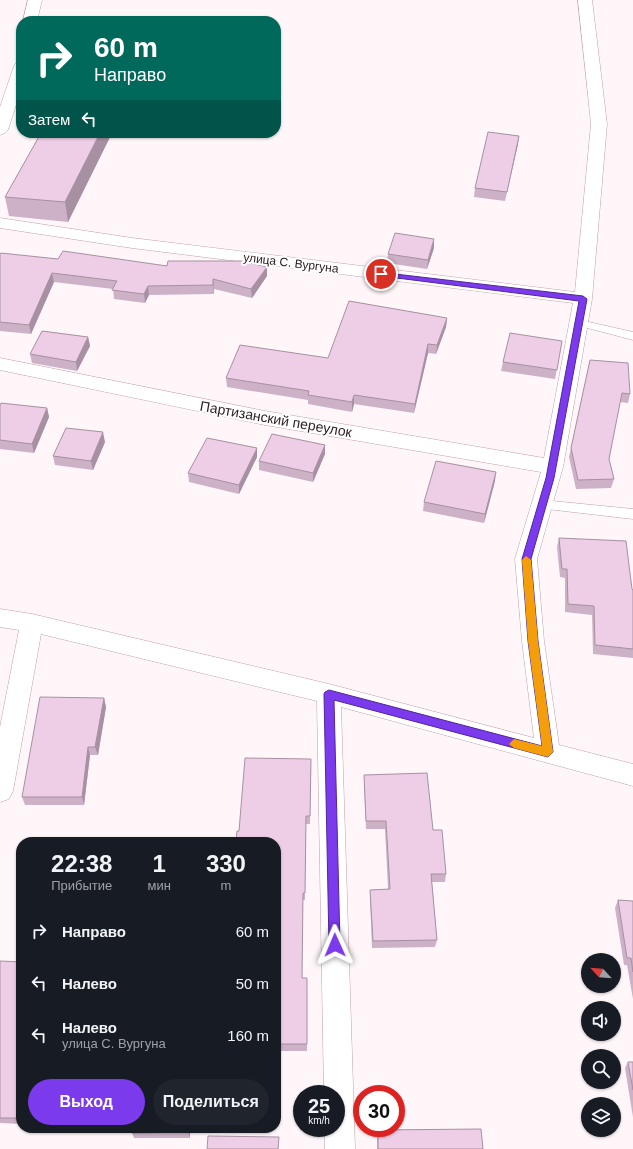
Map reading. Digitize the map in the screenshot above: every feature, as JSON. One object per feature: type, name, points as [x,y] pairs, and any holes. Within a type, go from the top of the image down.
[{"type":"street","points":[[31,16],[35,0]]},
{"type":"street","points":[[548,752],[533,641],[526,559],[552,467],[580,323],[583,299],[600,124],[585,0]]},
{"type":"street","points":[[0,130],[16,81]]},
{"type":"street","name":"улица С. Вургуна","points":[[0,223],[132,243],[583,299]]},
{"type":"street","name":"Партизанский переулок","points":[[0,364],[265,418],[552,467]]},
{"type":"street","points":[[0,618],[32,623],[329,694],[633,775]]},
{"type":"street","points":[[0,791],[32,623]]},
{"type":"street","points":[[329,694],[340,1149]]},
{"type":"lane","points":[[580,323],[633,336]]},
{"type":"lane","points":[[542,505],[633,514]]},
{"type":"building","points":[[488,132],[519,136],[507,192],[475,188]]},
{"type":"building","points":[[38,138],[97,138],[65,202],[5,197]]},
{"type":"building","points":[[395,233],[434,239],[428,260],[388,254]]},
{"type":"building","points":[[63,251],[167,266],[168,261],[242,261],[267,267],[251,289],[213,279],[213,285],[148,286],[144,294],[112,290],[117,281],[52,273],[29,325],[0,322],[0,254],[58,259]]},
{"type":"building","points":[[349,301],[447,318],[437,345],[428,344],[415,404],[354,395],[352,402],[308,395],[309,391],[226,378],[240,345],[328,358]]},
{"type":"building","points":[[42,331],[88,337],[76,362],[30,354]]},
{"type":"building","points":[[510,333],[562,341],[557,370],[503,362]]},
{"type":"building","points":[[590,360],[628,363],[630,394],[622,393],[609,459],[614,479],[578,480],[571,448]]},
{"type":"building","points":[[1,403],[47,408],[32,444],[0,440]]},
{"type":"building","points":[[66,428],[103,432],[91,461],[53,456]]},
{"type":"building","points":[[272,434],[325,445],[313,473],[259,461]]},
{"type":"building","points":[[207,438],[257,448],[239,485],[188,473]]},
{"type":"building","points":[[436,461],[496,472],[485,514],[424,502]]},
{"type":"building","points":[[559,538],[626,541],[633,590],[633,649],[595,645],[594,606],[568,604],[567,569],[562,569]]},
{"type":"building","points":[[40,697],[104,698],[95,747],[88,747],[82,797],[22,797]]},
{"type":"building","points":[[245,758],[311,759],[310,816],[306,816],[305,893],[303,893],[302,978],[307,978],[307,1044],[281,1044],[281,837],[236,837],[237,831],[239,831]]},
{"type":"building","points":[[427,773],[433,830],[442,830],[446,874],[431,874],[437,940],[373,941],[370,890],[390,889],[386,821],[366,821],[364,775]]},
{"type":"building","points":[[618,900],[633,901],[633,972],[631,958],[627,958]]},
{"type":"building","points":[[0,961],[16,962],[16,1118],[0,1118]]},
{"type":"building","points":[[628,1062],[633,1062],[633,1090]]},
{"type":"building","points":[[481,1129],[483,1149],[378,1149],[378,1137],[405,1137],[405,1130]]},
{"type":"building","points":[[208,1136],[279,1137],[278,1149],[207,1149]]},
{"type":"slow traffic","points":[[514,744],[548,752],[533,641],[526,560]]},
{"type":"route","points":[[335,945],[329,694],[548,752],[533,641],[526,559],[550,478],[570,367],[580,323],[583,299],[381,274]]}]
